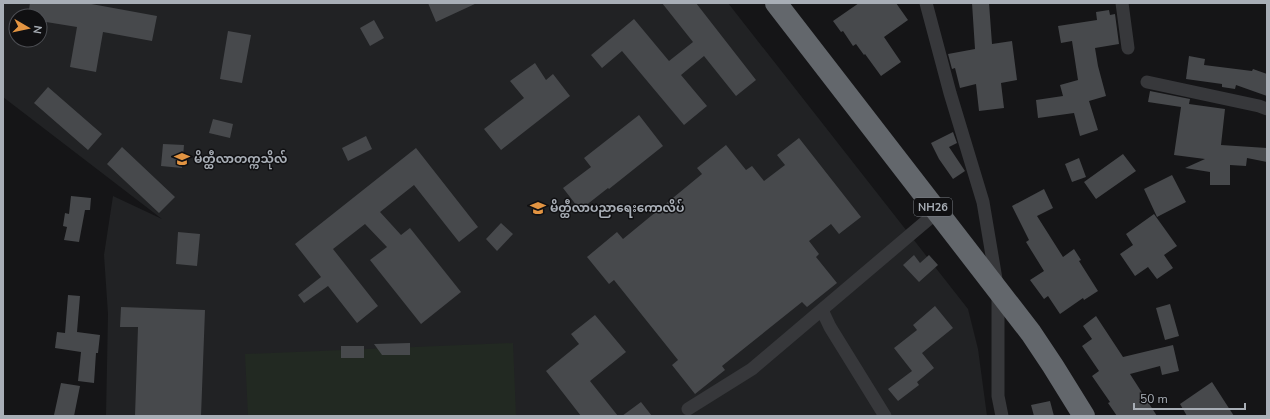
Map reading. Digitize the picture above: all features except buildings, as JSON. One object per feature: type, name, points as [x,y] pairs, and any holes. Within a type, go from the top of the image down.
[{"type":"highway","name":"NH26","points":[[776,3],[1030,333],[1053,366],[1084,416]]},
{"type":"street","points":[[926,3],[950,93],[983,202],[998,291],[998,396],[1002,416]]},
{"type":"street","points":[[1122,3],[1128,48]]},
{"type":"street","points":[[1147,82],[1259,106],[1267,110]]},
{"type":"street","points":[[688,410],[752,369],[937,212]]},
{"type":"street","points":[[822,310],[830,327],[885,416]]},
{"type":"shaded area","name":"မိတ္ထီလာပညာရေးကောလိပ်","points":[[3,3],[728,3],[968,309],[978,349],[987,416],[106,416],[108,314],[104,255],[113,196],[162,219],[3,97]]},
{"type":"shaded area","points":[[513,343],[516,416],[248,416],[245,354]]},
{"type":"place","name":"မိတ္ထီလာတက္ကသိုလ်","points":[[182,159]]},
{"type":"place","name":"မိတ္ထီလာပညာရေးကောလိပ်","points":[[538,208]]}]
